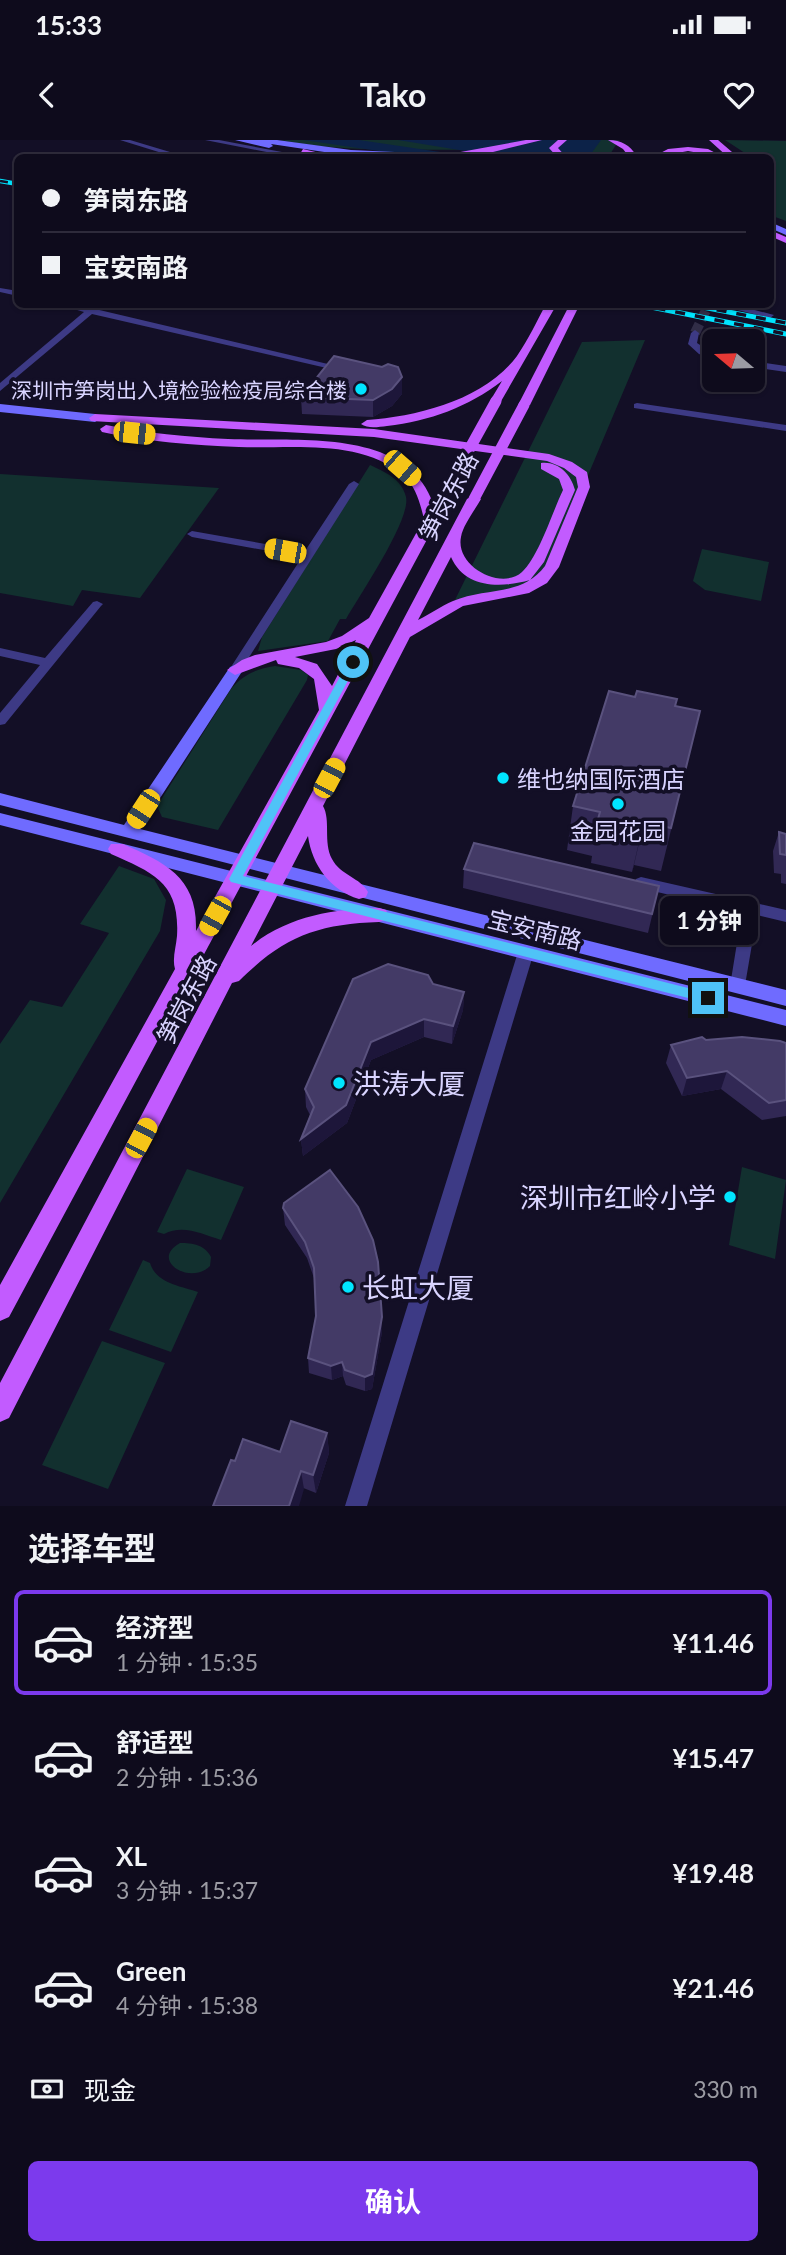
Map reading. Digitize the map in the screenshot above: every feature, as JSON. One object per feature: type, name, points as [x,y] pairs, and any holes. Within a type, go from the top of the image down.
[{"type":"main road","points":[[457,154],[538,140]]},
{"type":"main road","points":[[559,154],[553,148],[563,140]]},
{"type":"main road","points":[[612,140],[623,144],[635,154]]},
{"type":"main road","points":[[713,140],[730,154]]},
{"type":"main road","points":[[662,154],[685,149],[712,154]]},
{"type":"main road","name":"笋岗东路","points":[[0,1309],[445,493],[550,308]]},
{"type":"main road","name":"笋岗东路","points":[[0,1409],[572,309]]},
{"type":"main road","points":[[92,422],[370,424],[421,417],[472,398],[518,361]]},
{"type":"main road","points":[[92,422],[193,439],[328,446],[370,453],[402,468],[414,478],[422,488],[431,519]]},
{"type":"main road","points":[[92,422],[405,444],[534,463],[556,470],[567,481],[569,490],[559,513],[537,562],[525,577],[503,582],[472,575],[458,561],[453,545],[454,536]]},
{"type":"main road","points":[[92,422],[408,436],[549,458],[568,465],[582,475],[584,486],[552,567],[542,580],[524,590],[459,603],[404,634]]},
{"type":"main road","points":[[235,670],[256,659],[336,644],[354,636],[380,614]]},
{"type":"main road","points":[[235,670],[267,661],[306,664],[314,668],[323,680],[327,691],[326,711]]},
{"type":"main road","points":[[317,802],[316,837],[324,863],[336,879],[359,892]]},
{"type":"main road","points":[[117,849],[162,870],[182,891],[187,920],[181,979]]},
{"type":"main road","points":[[218,990],[255,952],[283,933],[331,918],[379,915]]},
{"type":"street","points":[[123,140],[173,154]]},
{"type":"street","points":[[208,140],[300,154]]},
{"type":"street","points":[[239,140],[302,154]]},
{"type":"street","points":[[260,140],[340,154]]},
{"type":"street","points":[[78,308],[356,372]]},
{"type":"street","points":[[736,308],[769,315]]},
{"type":"street","points":[[0,388],[90,311]]},
{"type":"street","points":[[695,333],[692,344],[702,352]]},
{"type":"street","points":[[765,366],[786,369]]},
{"type":"street","points":[[636,406],[786,429]]},
{"type":"street","points":[[0,408],[92,422]]},
{"type":"street","points":[[0,416],[92,422]]},
{"type":"street","points":[[128,833],[354,484]]},
{"type":"street","points":[[192,534],[308,555]]},
{"type":"street","points":[[0,721],[97,604]]},
{"type":"street","points":[[0,652],[49,663]]},
{"type":"street","points":[[0,799],[128,833],[240,871]]},
{"type":"street","points":[[0,819],[117,849],[276,880]]},
{"type":"street","name":"宝安南路","points":[[276,880],[359,892],[786,998]]},
{"type":"street","name":"宝安南路","points":[[276,880],[379,915],[786,1018]]},
{"type":"street","points":[[631,881],[786,916]]},
{"type":"street","points":[[738,986],[750,909]]},
{"type":"street","points":[[356,1506],[526,952]]},
{"type":"green space","points":[[280,140],[619,140],[610,154],[377,150]]},
{"type":"green space","points":[[725,140],[786,141],[786,221],[774,216],[774,154],[746,154]]},
{"type":"green space","points":[[645,340],[546,575],[535,583],[454,602],[582,342]]},
{"type":"green space","points":[[370,465],[397,481],[406,497],[401,523],[372,576],[346,619],[340,619],[328,641],[258,651],[262,637]]},
{"type":"green space","points":[[0,474],[219,488],[140,598],[82,590],[73,606],[0,593]]},
{"type":"green space","points":[[702,549],[769,562],[761,601],[705,590],[693,581]]},
{"type":"green space","points":[[275,666],[301,670],[308,675],[307,680],[218,830],[162,817],[157,806],[231,689],[251,673]]},
{"type":"green space","points":[[119,866],[154,879],[166,900],[160,931],[0,1203],[0,1044],[30,1000],[62,1007],[109,933],[80,924]]},
{"type":"green space","points":[[742,1167],[786,1180],[775,1259],[729,1245]]},
{"type":"green space","points":[[187,1169],[244,1187],[221,1240],[185,1230],[164,1234],[157,1232]]},
{"type":"green space","points":[[180,1243],[202,1247],[211,1257],[210,1266],[193,1273],[176,1268],[169,1257]]},
{"type":"green space","points":[[143,1260],[150,1263],[163,1279],[198,1292],[171,1352],[109,1330]]},
{"type":"green space","points":[[102,1341],[165,1363],[108,1489],[42,1465]]},
{"type":"water","points":[[303,140],[359,140],[454,154],[399,154]]},
{"type":"water","points":[[398,140],[601,140],[591,154],[484,154]]},
{"type":"building","points":[[334,356],[382,367],[388,364],[398,367],[402,377],[392,389],[373,400],[301,397]]},
{"type":"building","points":[[609,691],[635,697],[637,691],[677,699],[675,706],[700,711],[671,828],[644,822],[642,829],[598,819],[600,812],[573,806]]},
{"type":"building","points":[[779,832],[786,834],[786,855],[780,854]]},
{"type":"building","points":[[474,843],[659,886],[652,914],[464,869]]},
{"type":"building","name":"洪涛大厦","points":[[388,964],[428,975],[433,984],[464,992],[453,1026],[424,1019],[371,1042],[346,1105],[301,1139],[314,1107],[305,1089],[353,979]]},
{"type":"building","points":[[702,1037],[706,1040],[742,1037],[786,1043],[786,1100],[769,1103],[727,1071],[687,1078],[671,1045]]},
{"type":"building","name":"长虹大厦","points":[[330,1170],[358,1207],[373,1240],[378,1262],[382,1317],[372,1374],[365,1377],[345,1370],[342,1362],[331,1366],[308,1358],[316,1316],[314,1268],[305,1242],[283,1208],[284,1203]]},
{"type":"building","points":[[291,1421],[327,1433],[313,1475],[301,1471],[289,1506],[213,1506],[231,1460],[235,1461],[243,1439],[280,1452]]},
{"type":"tunnel","points":[[695,333],[707,308]]},
{"type":"railway","points":[[0,181],[14,183]]},
{"type":"railway","points":[[656,308],[786,334]]},
{"type":"railway","points":[[707,308],[786,323]]},
{"type":"place","name":"深圳市笋岗出入境检验检疫局综合楼","points":[[361,389]]},
{"type":"place","name":"维也纳国际酒店","points":[[503,778]]},
{"type":"place","name":"金园花园","points":[[618,804]]},
{"type":"place","name":"洪涛大厦","points":[[339,1083]]},
{"type":"place","name":"深圳市红岭小学","points":[[730,1197]]},
{"type":"place","name":"长虹大厦","points":[[348,1287]]},
{"type":"route","points":[[353,662],[235,879],[708,998]]}]
